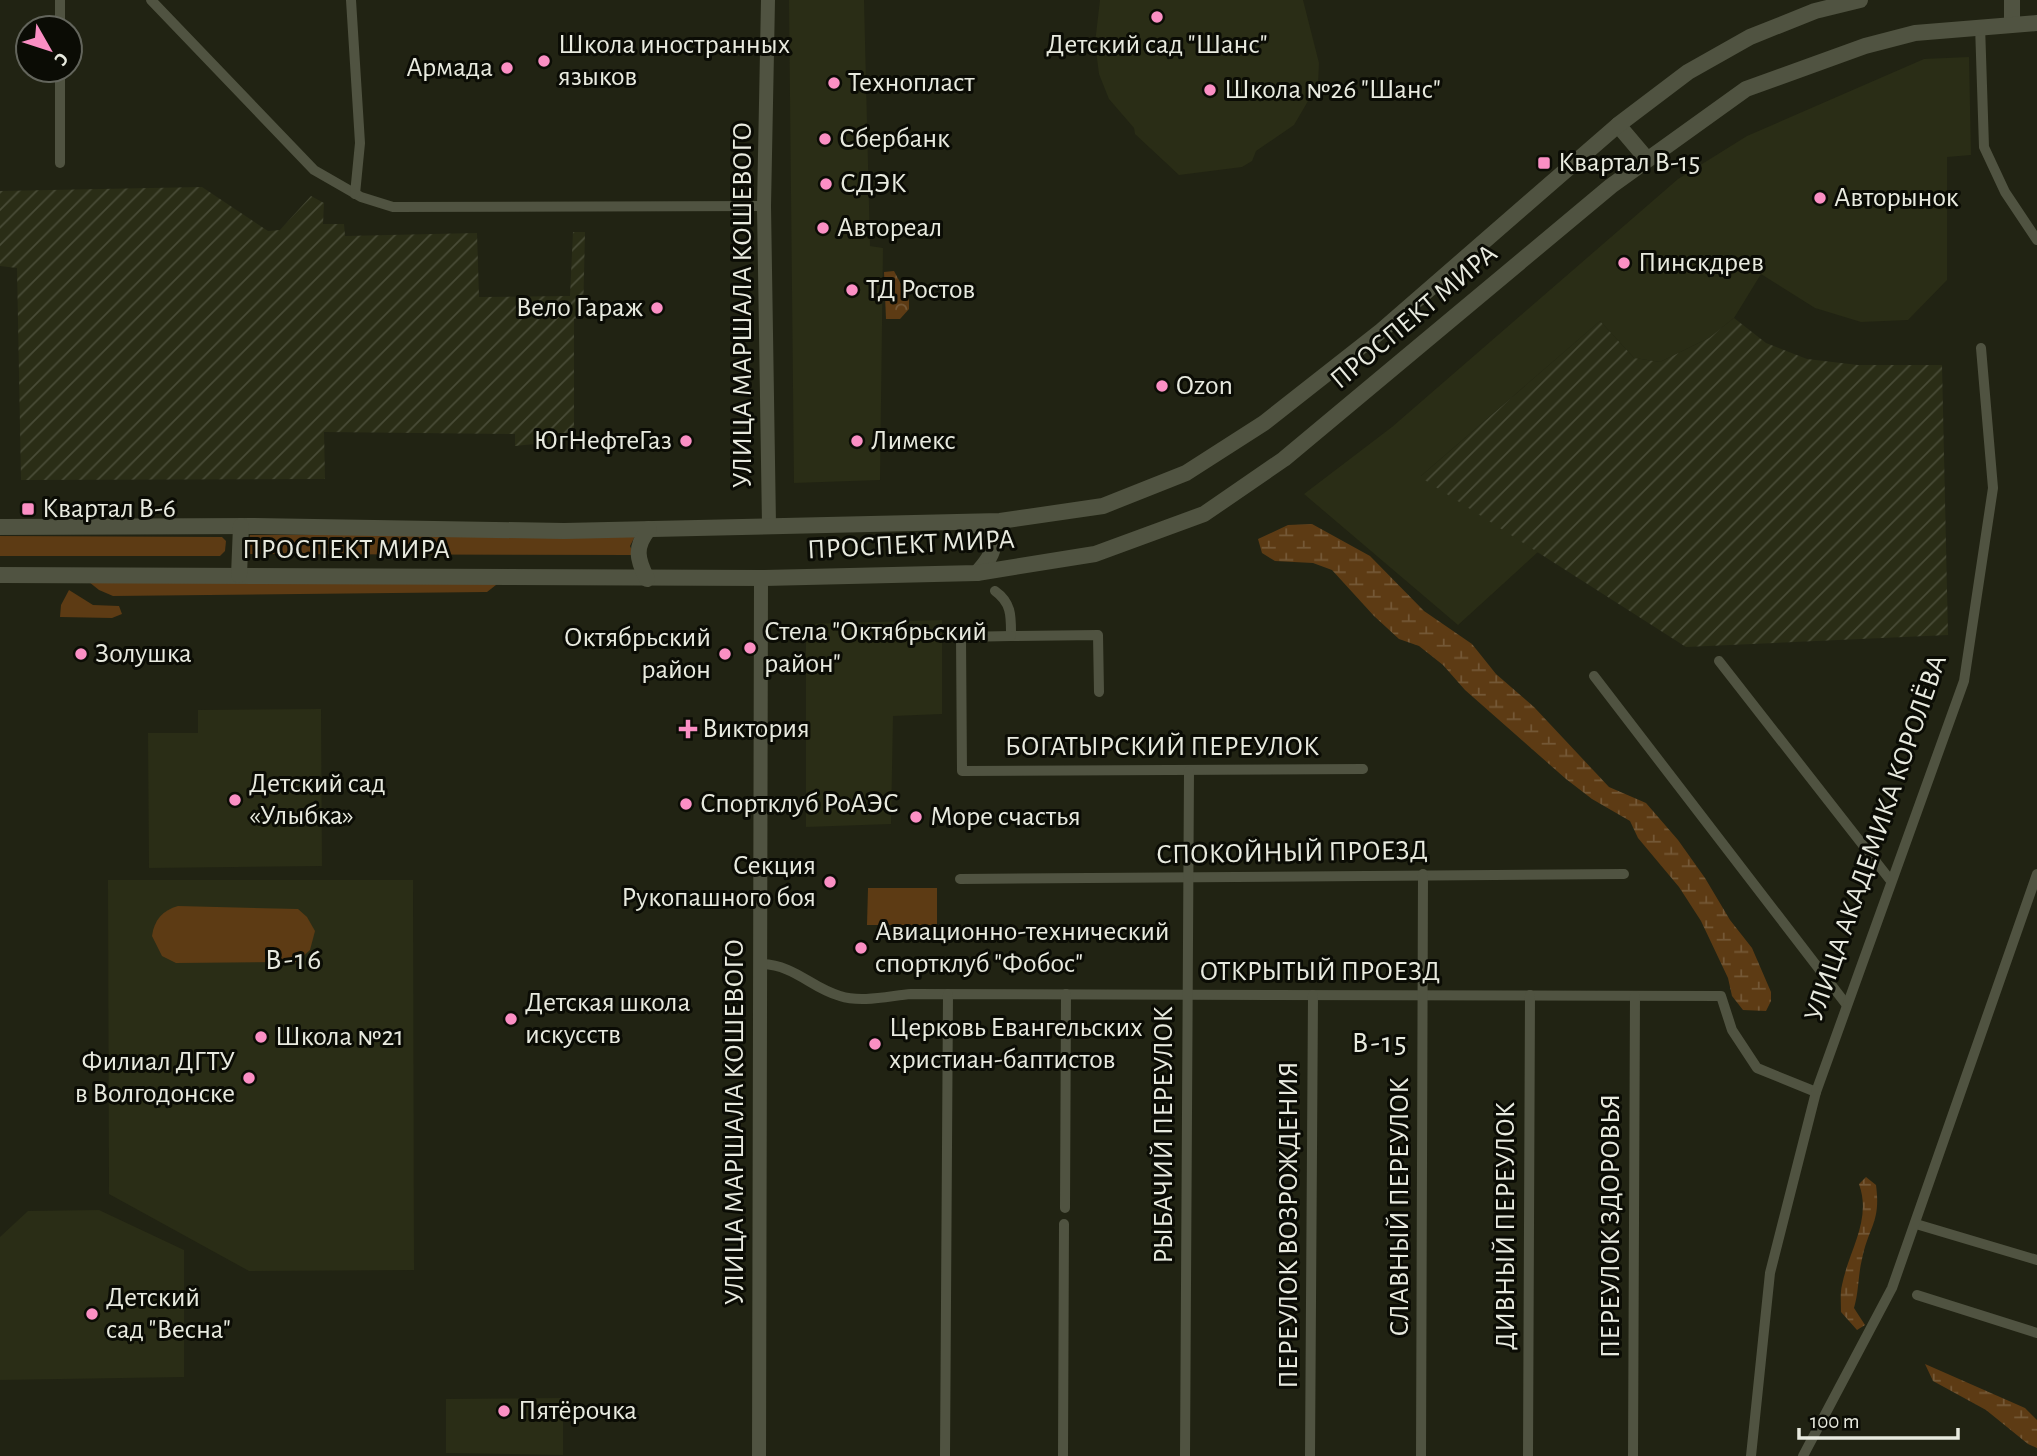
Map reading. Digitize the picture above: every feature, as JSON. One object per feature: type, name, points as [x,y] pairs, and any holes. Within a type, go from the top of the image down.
[{"type":"main road","name":"ПРОСПЕКТ МИРА","points":[[0,527],[241,526],[564,531],[1000,521],[1103,506],[1186,473],[1264,423],[1381,331],[1618,125],[1688,72],[1750,37],[1815,11],[1860,0]]},
{"type":"main road","points":[[2012,0],[2012,23]]},
{"type":"main road","name":"ПРОСПЕКТ МИРА","points":[[0,575],[763,578],[977,573],[1095,554],[1204,514],[1284,459],[1646,158],[1745,89],[1865,46],[1915,33],[1980,25],[2037,23]]},
{"type":"main road","points":[[1618,125],[1646,158]]},
{"type":"main road","points":[[971,522],[988,532],[994,547],[990,558],[977,573]]},
{"type":"main road","points":[[240,575],[241,526]]},
{"type":"main road","points":[[647,579],[637,557],[640,540],[649,529]]},
{"type":"street","points":[[150,0],[314,170],[355,194],[393,207],[764,206]]},
{"type":"street","points":[[351,0],[360,143],[355,194]]},
{"type":"street","points":[[769,0],[771,525]]},
{"type":"street","name":"УЛИЦА МАРШАЛА КОШЕВОГО","points":[[769,0],[764,206],[771,525]]},
{"type":"street","points":[[1980,25],[1984,147],[2005,192],[2037,240]]},
{"type":"street","points":[[60,84],[60,163]]},
{"type":"street","name":"УЛИЦА АКАДЕМИКА КОРОЛЁВА","points":[[1751,1456],[1770,1273],[1816,1092],[1964,681],[1993,488],[1981,348]]},
{"type":"street","name":"УЛИЦА МАРШАЛА КОШЕВОГО","points":[[761,1456],[763,578]]},
{"type":"street","points":[[995,591],[1004,598],[1011,612],[1011,635],[1098,635],[1099,692]]},
{"type":"street","name":"БОГАТЫРСКИЙ ПЕРЕУЛОК","points":[[1011,635],[961,636],[962,771],[1363,769]]},
{"type":"street","points":[[1718,661],[1891,881]]},
{"type":"street","points":[[1594,677],[1846,1004]]},
{"type":"street","name":"РЫБАЧИЙ ПЕРЕУЛОК","points":[[1185,1456],[1189,771]]},
{"type":"street","name":"СЛАВНЫЙ ПЕРЕУЛОК","points":[[1421,1456],[1423,874]]},
{"type":"street","name":"СПОКОЙНЫЙ ПРОЕЗД","points":[[960,879],[1624,874]]},
{"type":"street","points":[[1803,1456],[1892,1288],[2037,874]]},
{"type":"street","name":"ОТКРЫТЫЙ ПРОЕЗД","points":[[762,964],[796,971],[840,997],[948,994],[1721,996],[1732,1030],[1757,1068],[1816,1092]]},
{"type":"street","points":[[945,1456],[948,994]]},
{"type":"street","points":[[1065,1208],[1066,994]]},
{"type":"street","name":"ПЕРЕУЛОК ВОЗРОЖДЕНИЯ","points":[[1310,1456],[1313,995]]},
{"type":"street","name":"ДИВНЫЙ ПЕРЕУЛОК","points":[[1528,1456],[1530,995]]},
{"type":"street","name":"ПЕРЕУЛОК ЗДОРОВЬЯ","points":[[1633,1456],[1635,996]]},
{"type":"street","points":[[1063,1456],[1065,1224]]},
{"type":"street","points":[[1916,1224],[2037,1260]]},
{"type":"street","points":[[1917,1295],[2037,1333]]},
{"type":"shaded area","points":[[789,0],[864,0],[870,246],[883,248],[880,480],[794,483]]},
{"type":"shaded area","name":"Школа №26 \"Шанс\"","points":[[1100,0],[1303,0],[1319,63],[1318,84],[1294,125],[1256,151],[1252,161],[1242,167],[1179,175],[1135,134],[1134,128],[1109,99],[1099,74],[1095,43]]},
{"type":"shaded area","points":[[1969,57],[1971,155],[1947,157],[1947,280],[1908,320],[1861,322],[1815,308],[1761,274],[1734,318],[1709,338],[1660,362],[1634,358],[1600,321],[1421,476],[1538,552],[1458,625],[1304,494],[1392,427],[1678,179],[1747,136],[1924,59]]},
{"type":"shaded area","points":[[202,187],[268,231],[280,230],[311,196],[324,203],[323,224],[344,224],[345,236],[477,233],[479,297],[570,296],[573,232],[585,232],[583,317],[574,319],[574,440],[515,446],[515,434],[324,432],[325,479],[21,480],[17,268],[0,266],[0,191]]},
{"type":"shaded area","points":[[1734,318],[1766,343],[1807,359],[1858,365],[1942,365],[1948,635],[1686,647],[1420,477],[1600,321],[1634,358],[1660,362],[1709,338]]},
{"type":"shaded area","points":[[942,620],[942,714],[893,716],[891,824],[806,827],[806,624]]},
{"type":"shaded area","name":"Детский сад «Улыбка»","points":[[321,709],[322,866],[149,868],[148,733],[198,733],[198,710]]},
{"type":"shaded area","name":"Школа №21","points":[[108,880],[413,880],[414,1270],[249,1271],[109,1194]]},
{"type":"shaded area","name":"Детский сад \"Весна\"","points":[[99,1210],[184,1250],[184,1377],[0,1380],[0,1237],[28,1211]]},
{"type":"shaded area","points":[[563,1398],[563,1455],[446,1453],[446,1399]]},
{"type":"green space","points":[[894,271],[909,299],[909,309],[900,319],[886,319],[884,272]]},
{"type":"green space","points":[[1312,524],[1370,556],[1424,611],[1472,644],[1496,674],[1534,707],[1609,787],[1646,803],[1678,840],[1730,920],[1752,948],[1771,992],[1771,1001],[1766,1011],[1743,1010],[1732,996],[1728,978],[1701,921],[1679,887],[1638,838],[1630,821],[1592,799],[1566,779],[1419,646],[1399,639],[1332,570],[1313,563],[1275,561],[1262,553],[1258,539],[1288,525]]},
{"type":"green space","points":[[636,534],[630,546],[634,555],[249,554],[246,550],[250,535]]},
{"type":"green space","points":[[0,536],[222,537],[226,541],[225,551],[220,556],[0,556]]},
{"type":"green space","points":[[505,578],[487,592],[113,596],[89,582]]},
{"type":"green space","points":[[69,590],[93,605],[119,606],[122,614],[112,618],[60,617],[61,605]]},
{"type":"green space","points":[[868,888],[937,888],[937,925],[867,925]]},
{"type":"green space","points":[[178,906],[298,909],[307,917],[315,931],[310,950],[297,962],[176,963],[162,956],[152,936],[160,916]]},
{"type":"green space","points":[[1866,1177],[1876,1185],[1877,1208],[1862,1259],[1854,1308],[1865,1325],[1857,1330],[1841,1312],[1841,1291],[1861,1223],[1863,1210],[1859,1184]]},
{"type":"green space","points":[[1925,1364],[2025,1408],[2037,1420],[2037,1448],[2028,1444],[1986,1410],[1933,1381]]},
{"type":"place","name":"Детский сад \"Шанс\"","points":[[1157,17]]},
{"type":"place","name":"Школа иностранных языков","points":[[544,61]]},
{"type":"place","name":"Армада","points":[[507,68]]},
{"type":"place","name":"Технопласт","points":[[834,83]]},
{"type":"place","name":"Школа №26 \"Шанс\"","points":[[1210,90]]},
{"type":"place","name":"Сбербанк","points":[[825,139]]},
{"type":"place","name":"Квартал В-15","points":[[1544,163]]},
{"type":"place","name":"СДЭК","points":[[826,184]]},
{"type":"place","name":"Авторынок","points":[[1820,198]]},
{"type":"place","name":"Автореал","points":[[823,228]]},
{"type":"place","name":"Пинскдрев","points":[[1624,263]]},
{"type":"place","name":"ТД Ростов","points":[[852,290]]},
{"type":"place","name":"Вело Гараж","points":[[657,308]]},
{"type":"place","name":"Ozon","points":[[1162,386]]},
{"type":"place","name":"ЮгНефтеГаз","points":[[686,441]]},
{"type":"place","name":"Лимекс","points":[[857,441]]},
{"type":"place","name":"Квартал В-6","points":[[28,509]]},
{"type":"place","name":"Стела \"Октябрьский район\"","points":[[750,648]]},
{"type":"place","name":"Золушка","points":[[81,654]]},
{"type":"place","name":"Октябрьский район","points":[[725,654]]},
{"type":"place","name":"Виктория","points":[[688,729]]},
{"type":"place","name":"Детский сад «Улыбка»","points":[[235,800]]},
{"type":"place","name":"Спортклуб РоАЭС","points":[[686,804]]},
{"type":"place","name":"Море счастья","points":[[916,817]]},
{"type":"place","name":"Секция Рукопашного боя","points":[[830,882]]},
{"type":"place","name":"Авиационно-технический спортклуб \"Фобос\"","points":[[861,948]]},
{"type":"place","name":"Детская школа искусств","points":[[511,1019]]},
{"type":"place","name":"Школа №21","points":[[261,1037]]},
{"type":"place","name":"Церковь Евангельских христиан-баптистов","points":[[875,1044]]},
{"type":"place","name":"Филиал ДГТУ в Волгодонске","points":[[249,1078]]},
{"type":"place","name":"Детский сад \"Весна\"","points":[[92,1314]]},
{"type":"place","name":"Пятёрочка","points":[[504,1411]]},
{"type":"district","name":"В-16","points":[[294,960]]},
{"type":"district","name":"В-15","points":[[1380,1043]]}]
